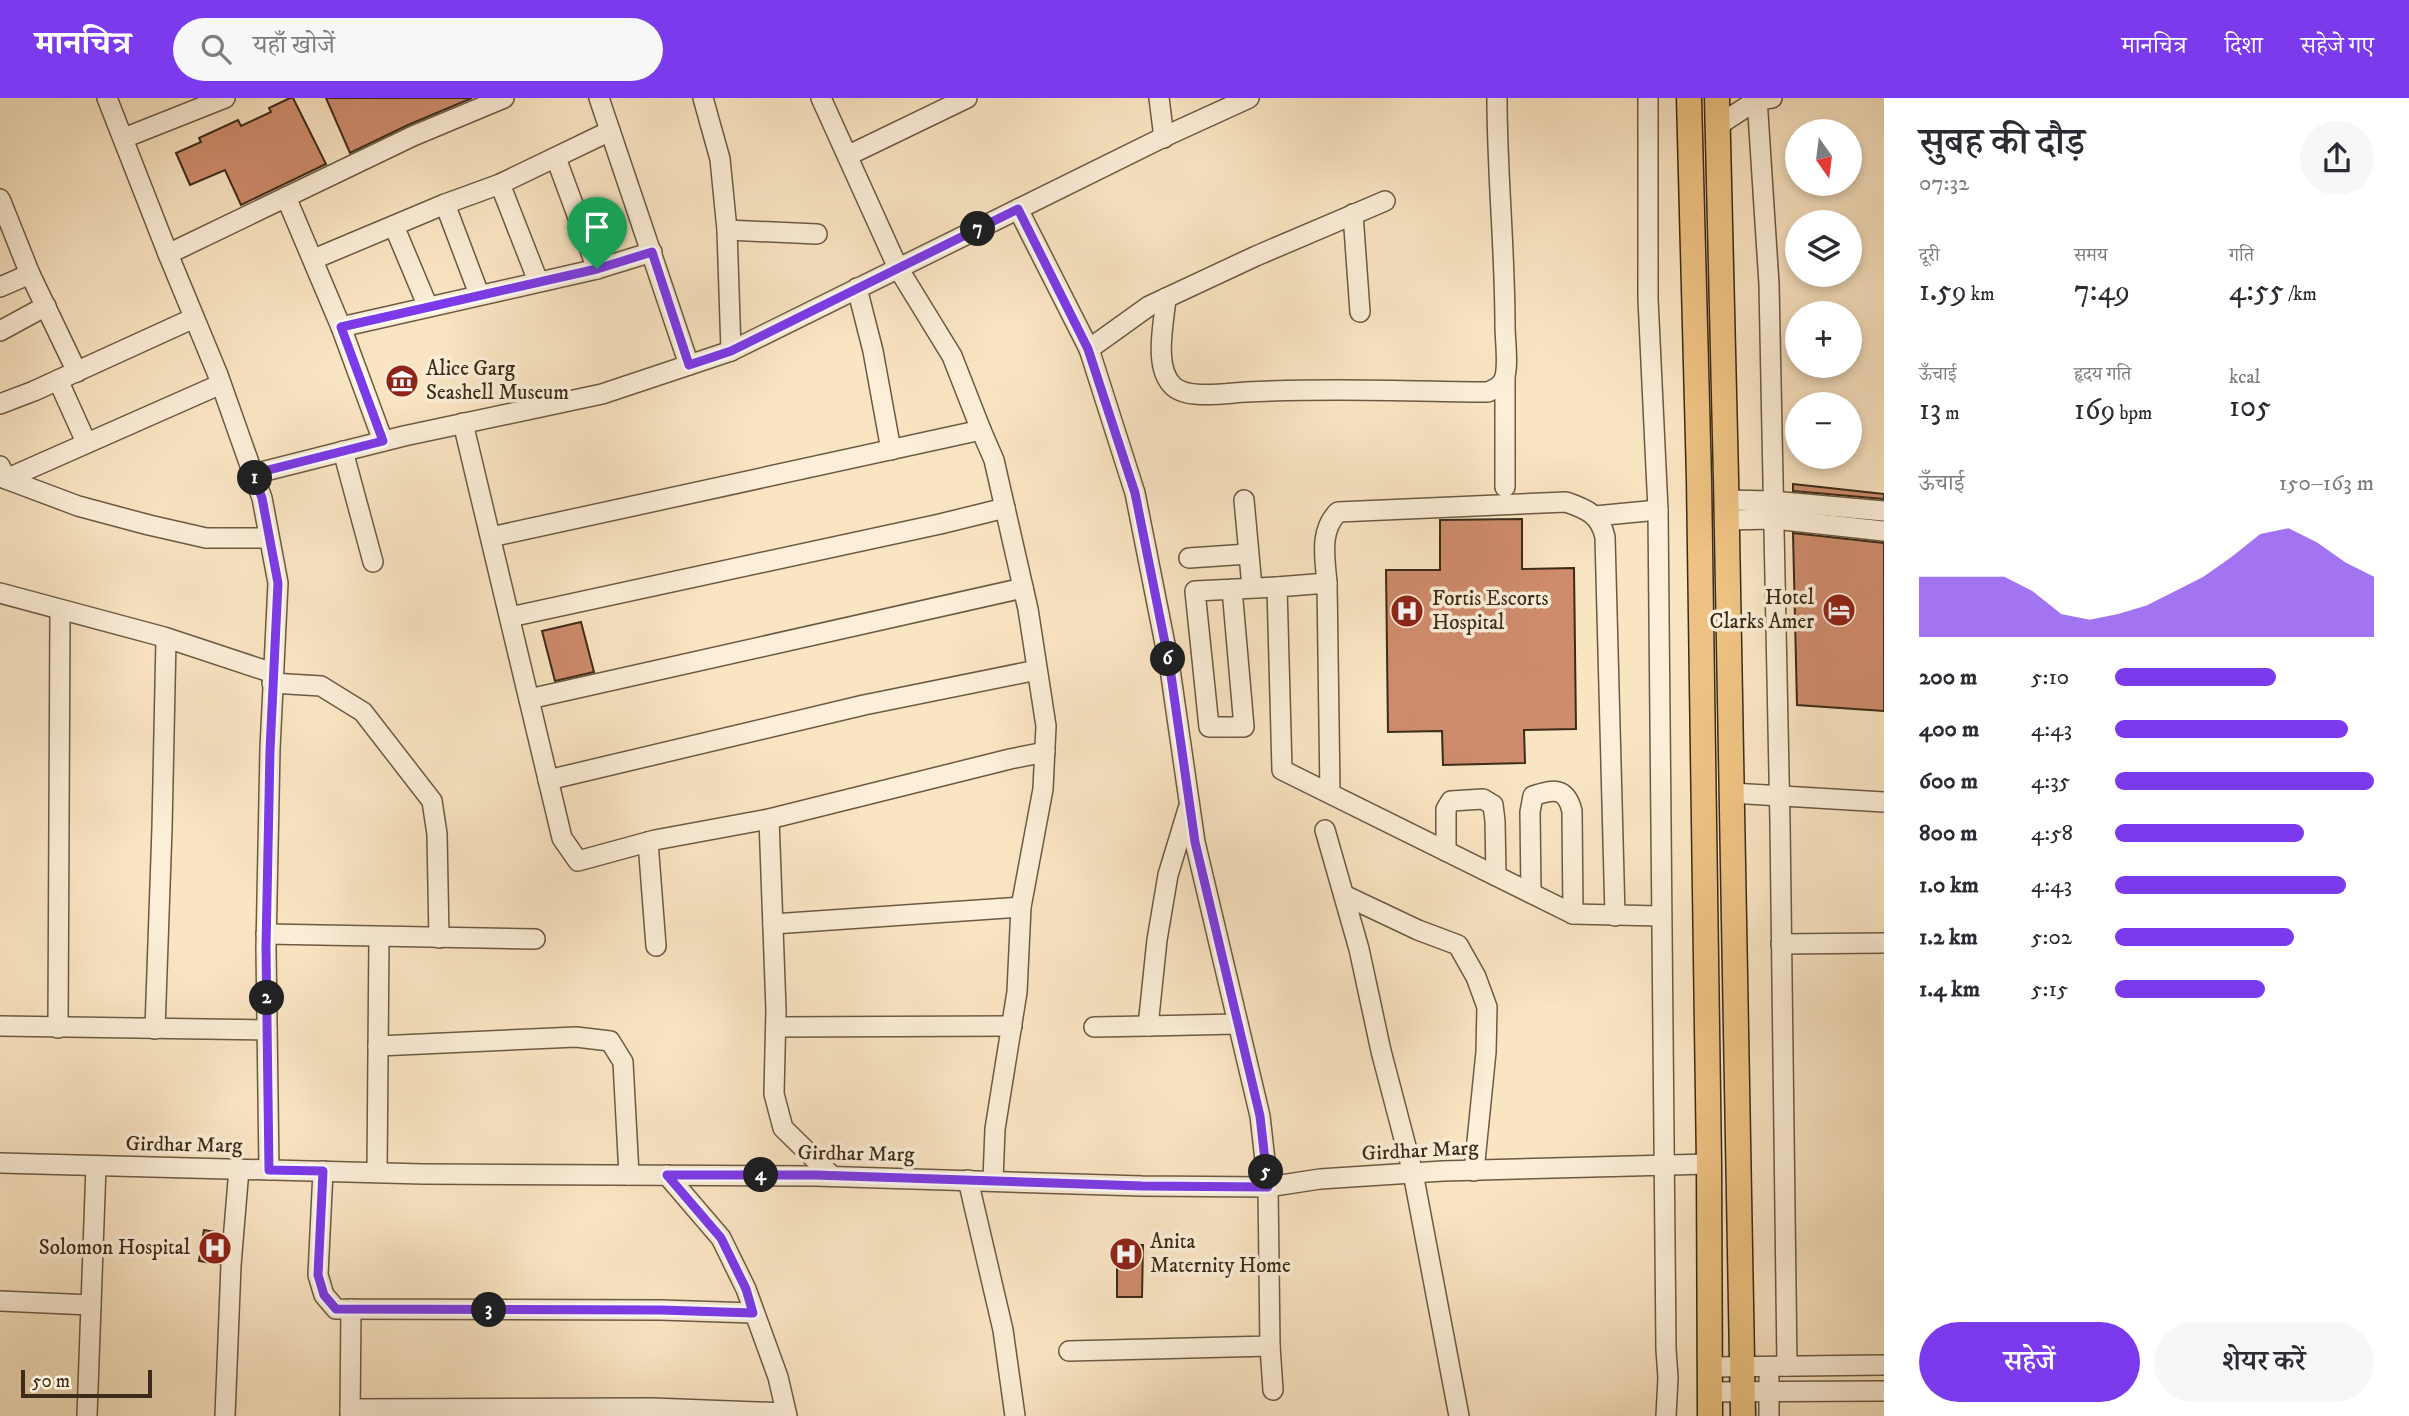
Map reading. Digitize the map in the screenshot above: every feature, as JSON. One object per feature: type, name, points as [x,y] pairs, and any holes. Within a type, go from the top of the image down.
[{"type":"main road","points":[[1689,98],[1699,479],[1711,1392]]},
{"type":"main road","points":[[1717,98],[1742,1404]]},
{"type":"street","points":[[107,98],[221,384],[262,498],[278,583],[266,934],[269,1170]]},
{"type":"street","points":[[124,138],[225,98]]},
{"type":"street","points":[[167,254],[413,136],[504,98]]},
{"type":"street","points":[[598,98],[689,365]]},
{"type":"street","points":[[703,98],[720,159],[727,230],[731,351]]},
{"type":"street","points":[[821,98],[898,268],[952,356],[993,460],[1023,588],[1046,726],[1043,789],[1021,907],[1017,992],[995,1129],[993,1180]]},
{"type":"street","points":[[849,155],[967,98]]},
{"type":"street","points":[[1159,98],[1164,138]]},
{"type":"street","points":[[253,474],[383,441],[602,394],[731,351],[1250,98]]},
{"type":"street","points":[[1497,98],[1497,142],[1504,244],[1505,487]]},
{"type":"street","points":[[1648,98],[1648,299],[1658,510],[1660,916],[1665,1349],[1668,1378],[1666,1416]]},
{"type":"street","points":[[1717,126],[1762,99],[1769,284],[1781,944],[1778,1366],[1769,1391],[1769,1416]]},
{"type":"street","points":[[314,260],[444,204],[500,184],[610,131]]},
{"type":"street","points":[[556,158],[597,269]]},
{"type":"street","points":[[500,184],[538,281]]},
{"type":"street","points":[[286,197],[341,327],[383,441]]},
{"type":"street","points":[[1088,349],[1149,306],[1256,256],[1385,201]]},
{"type":"street","points":[[444,204],[479,294]]},
{"type":"street","points":[[1,207],[77,372]]},
{"type":"street","points":[[1018,209],[1088,349],[1135,493],[1170,668],[1195,842],[1260,1116],[1268,1187],[1273,1390]]},
{"type":"street","points":[[1353,214],[1360,312]]},
{"type":"street","points":[[394,226],[428,307]]},
{"type":"street","points":[[727,230],[817,234]]},
{"type":"street","points":[[341,327],[597,269],[652,252]]},
{"type":"street","points":[[0,287],[30,274]]},
{"type":"street","points":[[857,288],[873,351],[891,450]]},
{"type":"street","points":[[1166,298],[1160,355],[1172,386],[1189,394],[1257,391],[1488,392],[1499,387],[1505,378]]},
{"type":"street","points":[[0,331],[46,306]]},
{"type":"street","points":[[0,404],[194,318]]},
{"type":"street","points":[[58,380],[86,442]]},
{"type":"street","points":[[3,472],[86,442],[221,384]]},
{"type":"street","points":[[463,423],[562,838],[578,861],[648,842],[769,819],[1045,752]]},
{"type":"street","points":[[491,537],[981,430]]},
{"type":"street","points":[[343,451],[373,562]]},
{"type":"street","points":[[3,472],[78,506],[149,525],[206,538],[269,538]]},
{"type":"street","points":[[1244,500],[1252,587]]},
{"type":"street","points":[[1330,793],[1325,542],[1328,522],[1338,512],[1566,502],[1584,508],[1602,525],[1605,537],[1615,916]]},
{"type":"street","points":[[510,617],[1004,508]]},
{"type":"street","points":[[1595,516],[1658,510]]},
{"type":"street","points":[[1726,510],[1884,512]]},
{"type":"street","points":[[1773,510],[1884,531]]},
{"type":"street","points":[[1189,558],[1248,554]]},
{"type":"street","points":[[1232,589],[1244,727],[1209,727],[1195,591],[1327,583]]},
{"type":"street","points":[[1277,587],[1282,770],[1573,914],[1660,916]]},
{"type":"street","points":[[528,699],[1023,588]]},
{"type":"street","points":[[0,593],[166,639],[273,678],[321,686],[363,712],[432,801],[437,834],[439,938]]},
{"type":"street","points":[[58,1028],[60,611]]},
{"type":"street","points":[[155,1029],[166,639]]},
{"type":"street","points":[[548,780],[864,705],[1037,670]]},
{"type":"street","points":[[1531,893],[1530,812],[1534,796],[1560,792],[1569,799],[1572,811],[1573,914]]},
{"type":"street","points":[[1731,793],[1884,802]]},
{"type":"street","points":[[1446,851],[1446,809],[1451,801],[1483,799],[1493,805],[1496,876]]},
{"type":"street","points":[[1148,1026],[1157,940],[1168,874],[1189,804]]},
{"type":"street","points":[[769,819],[776,1027],[774,1094],[783,1128],[823,1176]]},
{"type":"street","points":[[1325,830],[1344,895],[1413,1173],[1459,1416]]},
{"type":"street","points":[[648,842],[656,946]]},
{"type":"street","points":[[1344,895],[1418,930],[1458,945],[1476,977],[1488,1007],[1474,1171]]},
{"type":"street","points":[[773,924],[1021,907]]},
{"type":"street","points":[[266,934],[534,939]]},
{"type":"street","points":[[377,1172],[379,937]]},
{"type":"street","points":[[1781,944],[1884,943]]},
{"type":"street","points":[[1094,1027],[1237,1024]]},
{"type":"street","points":[[0,1026],[267,1030]]},
{"type":"street","points":[[776,1027],[1012,1026]]},
{"type":"street","points":[[378,1046],[576,1037],[610,1041],[623,1062],[629,1175]]},
{"type":"street","name":"Girdhar Marg","points":[[0,1163],[377,1172],[823,1176],[1142,1186],[1268,1187],[1320,1179],[1413,1173],[1709,1164]]},
{"type":"street","points":[[87,1416],[96,1166]]},
{"type":"street","points":[[225,1416],[231,1265],[239,1169]]},
{"type":"street","points":[[323,1171],[318,1275],[324,1295],[336,1309],[661,1310],[753,1313]]},
{"type":"street","points":[[351,1309],[350,1413],[529,1407],[786,1415],[778,1377],[746,1289],[721,1238],[667,1175]]},
{"type":"street","points":[[968,1180],[1003,1330],[1015,1416]]},
{"type":"street","points":[[0,1301],[91,1305]]},
{"type":"street","points":[[1069,1352],[1270,1346]]},
{"type":"street","points":[[1884,1365],[1742,1367],[1711,1392],[1742,1404],[1769,1391],[1884,1391]]},
{"type":"building","points":[[293,98],[326,164],[241,205],[225,170],[190,185],[176,153],[201,142],[199,138],[238,120],[241,126],[271,112],[269,108]]},
{"type":"building","points":[[326,98],[472,98],[350,153]]},
{"type":"building","points":[[1793,484],[1884,494],[1884,499],[1793,491]]},
{"type":"building","points":[[1522,519],[1522,569],[1574,568],[1576,729],[1524,730],[1525,763],[1443,765],[1442,731],[1388,732],[1386,570],[1440,570],[1440,520]]},
{"type":"building","name":"Hotel Clarks Amer","points":[[1793,533],[1884,543],[1884,711],[1797,705]]},
{"type":"building","points":[[581,622],[594,672],[555,681],[542,631]]},
{"type":"building","points":[[204,1230],[221,1233],[219,1264],[199,1261]]},
{"type":"building","points":[[1117,1245],[1143,1245],[1142,1297],[1117,1297]]},
{"type":"place","name":"Alice Garg Seashell Museum","points":[[402,381]]},
{"type":"place","name":"Hotel Clarks Amer","points":[[1839,610]]},
{"type":"place","name":"Fortis Escorts Hospital","points":[[1407,611]]},
{"type":"place","name":"Solomon Hospital","points":[[215,1248]]},
{"type":"place","name":"Anita Maternity Home","points":[[1126,1254]]},
{"type":"route","points":[[1018,209],[1088,349],[1135,493],[1170,668],[1195,842],[1260,1116],[1268,1187],[1142,1186],[815,1175],[667,1175],[721,1238],[746,1289],[753,1313],[661,1310],[336,1309],[324,1295],[318,1275],[323,1171],[269,1170],[266,948],[272,683],[278,583],[262,498],[253,474],[383,441],[341,327],[597,269],[652,252],[689,365],[731,351],[1018,209]]}]
